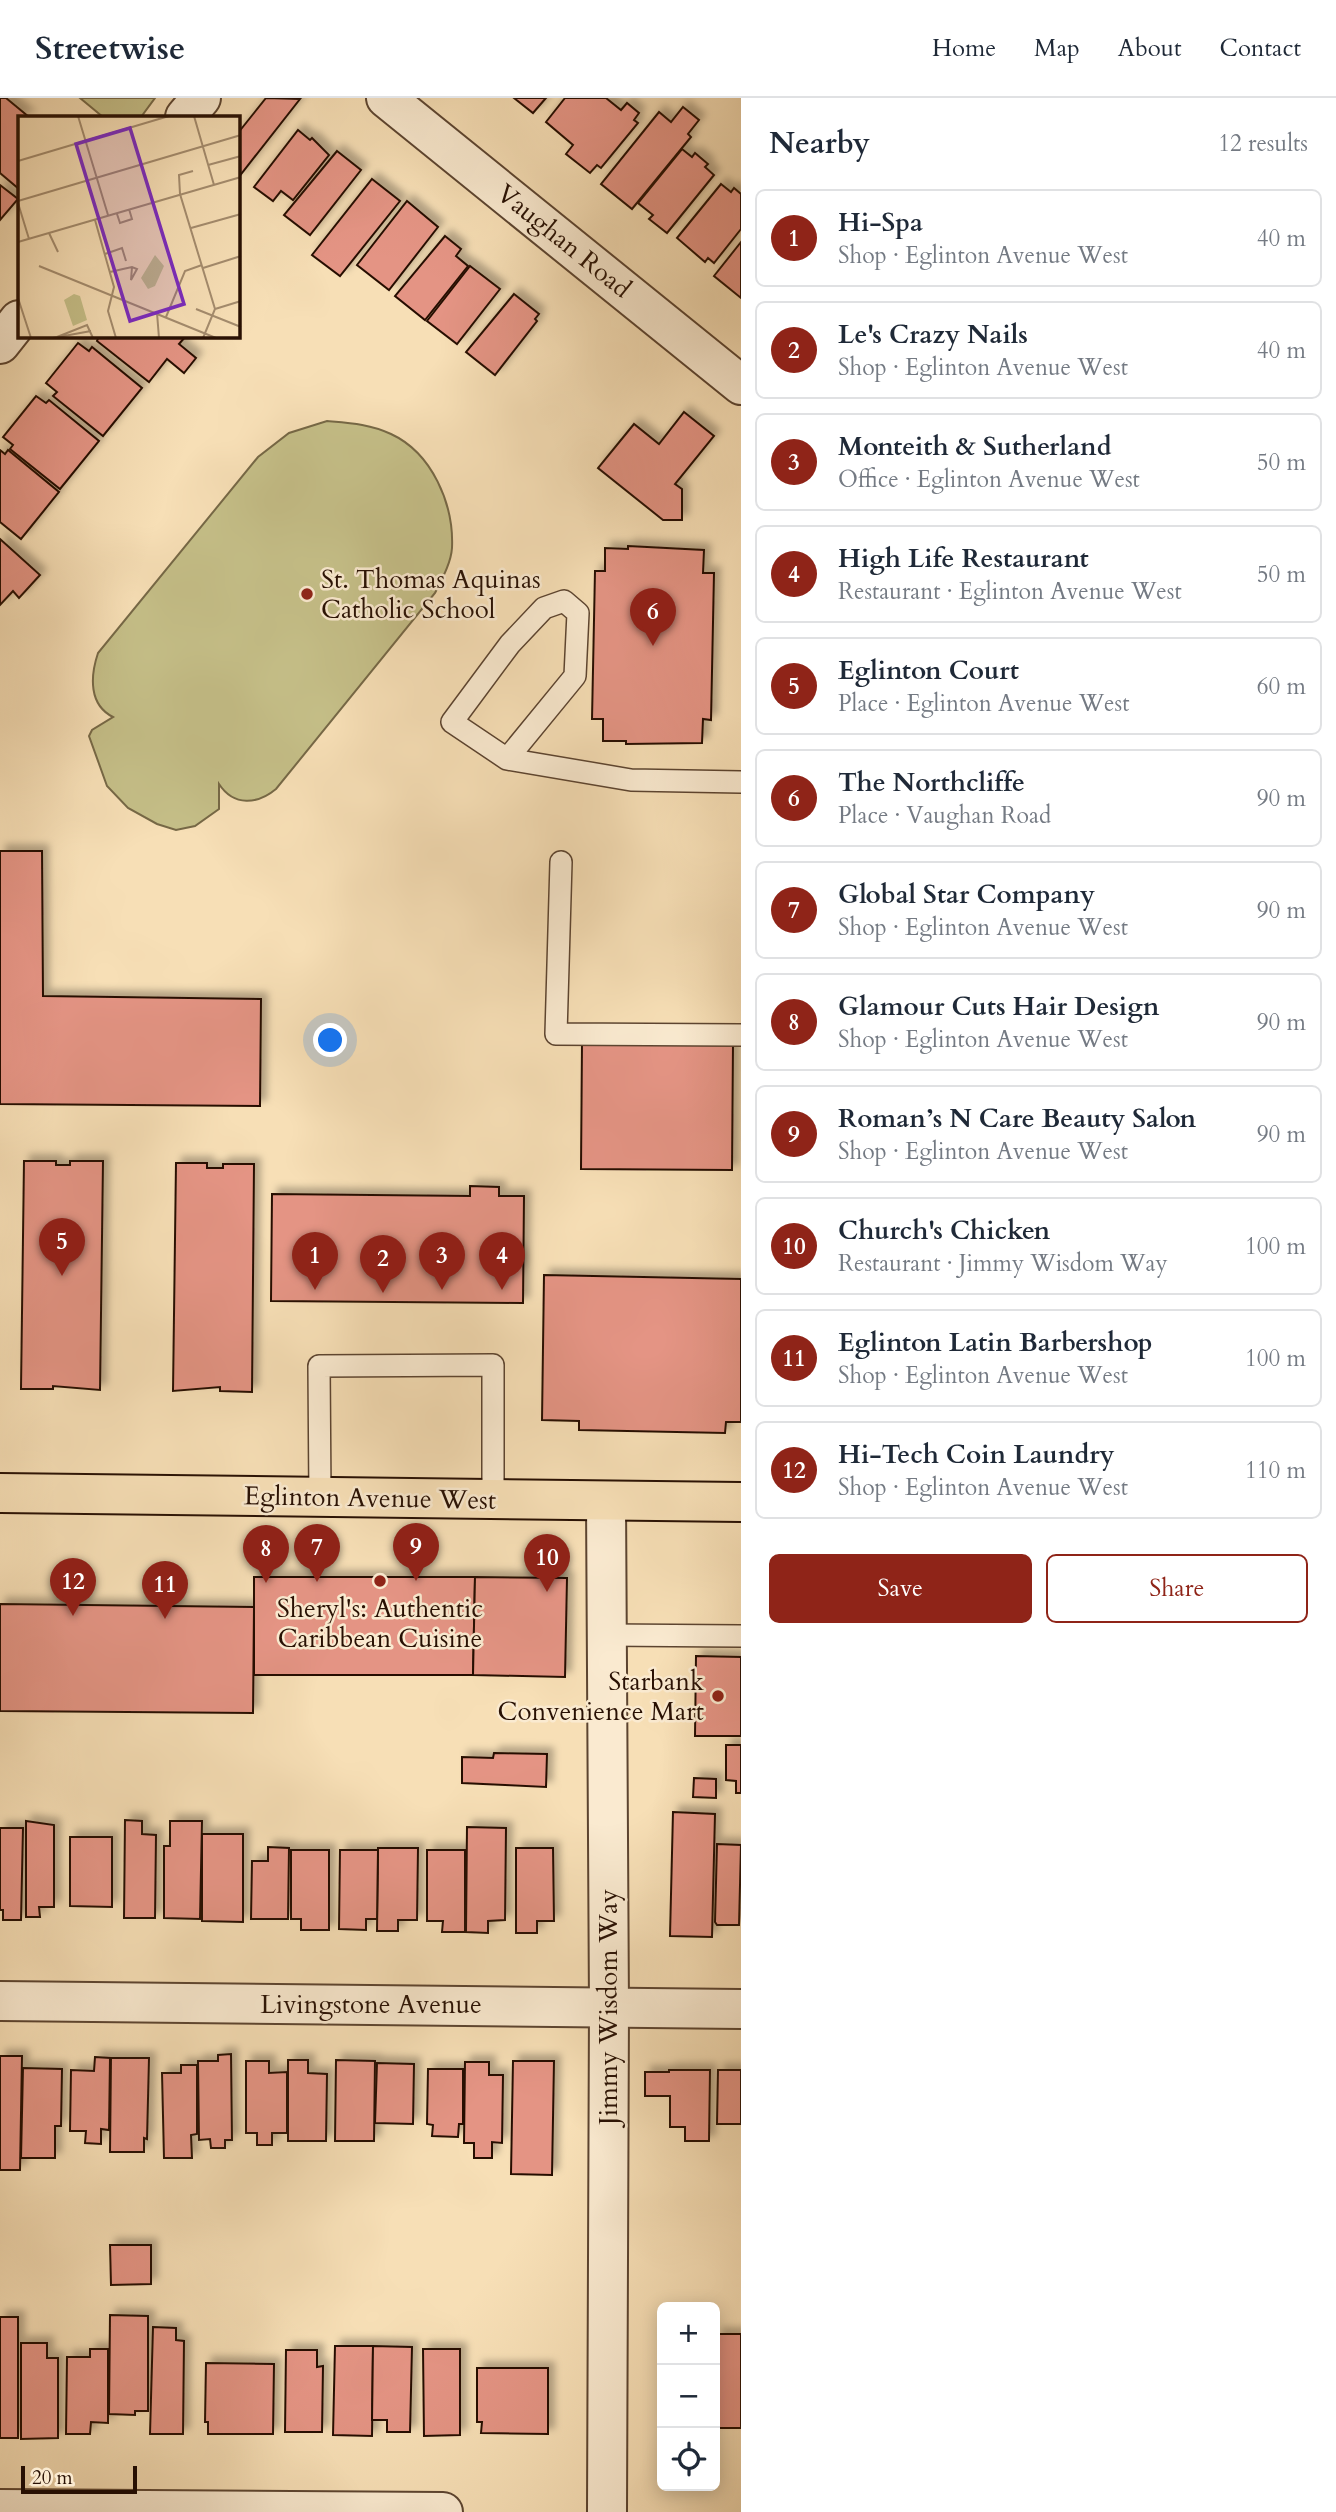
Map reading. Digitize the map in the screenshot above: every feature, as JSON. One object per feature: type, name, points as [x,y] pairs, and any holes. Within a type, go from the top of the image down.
[{"type":"main road","name":"Eglinton Avenue West","points":[[0,1493],[741,1502]]},
{"type":"street","points":[[186,116],[201,98]]},
{"type":"street","name":"Vaughan Road","points":[[386,98],[741,385]]},
{"type":"street","points":[[0,344],[18,321]]},
{"type":"street","name":"Jimmy Wisdom Way","points":[[606,1501],[609,2007],[607,2512]]},
{"type":"street","name":"Livingstone Avenue","points":[[0,2001],[741,2009]]},
{"type":"street","points":[[0,2509],[443,2512]]},
{"type":"lane","points":[[507,759],[575,676],[578,612],[564,601],[544,608],[510,644],[452,722],[507,759],[631,780],[741,782]]},
{"type":"lane","points":[[561,862],[556,1034],[741,1035]]},
{"type":"lane","points":[[320,1498],[319,1366],[493,1365],[492,1500]]},
{"type":"lane","points":[[605,1634],[741,1636]]},
{"type":"shaded area","points":[[80,98],[155,98],[142,116],[102,116]]},
{"type":"shaded area","points":[[327,421],[368,426],[391,434],[418,454],[429,467],[444,498],[452,531],[452,548],[446,571],[435,593],[276,789],[262,798],[246,801],[232,797],[219,784],[219,809],[195,826],[176,830],[157,824],[128,808],[107,786],[89,736],[92,730],[113,717],[99,705],[93,690],[98,653],[258,457],[289,433]]},
{"type":"building","points":[[0,98],[6,98],[28,116],[18,116],[18,188],[0,173]]},
{"type":"building","points":[[266,98],[300,99],[240,175],[240,130]]},
{"type":"building","points":[[514,98],[546,98],[533,113]]},
{"type":"building","points":[[565,98],[606,98],[621,110],[627,103],[639,113],[634,120],[638,123],[601,168],[597,165],[590,173],[566,154],[573,145],[546,122]]},
{"type":"building","points":[[683,107],[699,120],[688,134],[691,137],[632,209],[601,184],[659,112],[671,122]]},
{"type":"building","points":[[298,130],[310,140],[312,138],[329,155],[293,200],[281,191],[273,201],[254,187]]},
{"type":"building","points":[[682,149],[692,157],[695,153],[708,164],[705,167],[714,175],[667,233],[649,219],[653,215],[638,203]]},
{"type":"building","points":[[337,151],[361,170],[310,235],[284,215]]},
{"type":"building","points":[[372,179],[400,201],[340,276],[312,255]]},
{"type":"building","points":[[721,184],[731,192],[734,188],[741,194],[741,229],[714,263],[708,258],[705,262],[677,238]]},
{"type":"building","points":[[0,185],[18,199],[0,220]]},
{"type":"building","points":[[407,201],[438,227],[389,290],[357,265]]},
{"type":"building","points":[[445,236],[461,249],[456,256],[468,266],[425,320],[395,296]]},
{"type":"building","points":[[741,242],[741,298],[714,276]]},
{"type":"building","points":[[470,266],[500,289],[457,344],[427,321]]},
{"type":"building","points":[[514,294],[539,314],[535,319],[537,321],[495,375],[466,352]]},
{"type":"building","points":[[98,338],[184,338],[179,344],[196,358],[184,373],[167,359],[149,382],[97,341]]},
{"type":"building","points":[[78,343],[89,351],[92,347],[142,388],[103,436],[53,396],[57,392],[46,383]]},
{"type":"building","points":[[36,396],[46,403],[49,400],[99,441],[60,489],[10,449],[13,445],[3,437]]},
{"type":"building","points":[[684,412],[714,436],[675,484],[682,489],[682,520],[663,520],[598,468],[634,424],[659,444]]},
{"type":"building","points":[[0,450],[5,454],[8,450],[59,492],[21,539],[0,522]]},
{"type":"building","points":[[0,539],[40,575],[19,598],[13,591],[0,605]]},
{"type":"building","points":[[628,546],[704,550],[703,573],[714,573],[711,720],[703,719],[702,743],[626,744],[626,741],[603,741],[603,719],[592,719],[595,571],[605,571],[605,548],[628,549]]},
{"type":"building","points":[[0,851],[42,851],[43,996],[261,999],[260,1106],[0,1104]]},
{"type":"building","points":[[582,1043],[733,1044],[732,1170],[581,1169]]},
{"type":"building","points":[[24,1161],[56,1161],[56,1165],[70,1165],[70,1161],[103,1161],[100,1390],[53,1386],[53,1389],[21,1389]]},
{"type":"building","points":[[176,1163],[207,1163],[207,1168],[223,1168],[223,1164],[254,1164],[252,1392],[220,1391],[220,1387],[173,1391]]},
{"type":"building","points":[[470,1186],[499,1187],[499,1196],[524,1196],[523,1303],[271,1301],[272,1194],[470,1196]]},
{"type":"building","points":[[544,1275],[741,1279],[741,1422],[726,1422],[725,1433],[579,1430],[579,1421],[542,1420]]},
{"type":"building","points":[[254,1577],[475,1577],[473,1675],[254,1675]]},
{"type":"building","points":[[475,1577],[567,1578],[565,1677],[473,1675]]},
{"type":"building","points":[[0,1604],[254,1607],[253,1713],[0,1711]]},
{"type":"building","name":"Starbank Convenience Mart","points":[[696,1656],[741,1657],[741,1736],[695,1736]]},
{"type":"building","points":[[726,1745],[741,1745],[741,1793],[736,1793],[736,1781],[726,1780]]},
{"type":"building","points":[[494,1753],[547,1754],[546,1787],[462,1783],[462,1757],[493,1758]]},
{"type":"building","points":[[694,1778],[716,1779],[716,1798],[693,1797]]},
{"type":"building","points":[[673,1812],[715,1814],[712,1937],[670,1936]]},
{"type":"building","points":[[125,1820],[142,1821],[142,1834],[156,1835],[155,1918],[124,1918]]},
{"type":"building","points":[[26,1821],[54,1825],[54,1907],[39,1907],[40,1917],[26,1917]]},
{"type":"building","points":[[170,1821],[202,1821],[200,1919],[164,1918],[164,1846],[170,1846]]},
{"type":"building","points":[[467,1827],[506,1828],[505,1920],[488,1921],[488,1933],[466,1932]]},
{"type":"building","points":[[0,1828],[23,1828],[21,1920],[3,1920],[3,1910],[0,1910]]},
{"type":"building","points":[[202,1834],[243,1834],[243,1922],[202,1921]]},
{"type":"building","points":[[70,1837],[112,1837],[112,1907],[70,1906]]},
{"type":"building","points":[[717,1844],[741,1845],[739,1925],[717,1925],[715,1922]]},
{"type":"building","points":[[268,1847],[289,1848],[288,1919],[251,1919],[252,1861],[268,1861]]},
{"type":"building","points":[[378,1848],[418,1848],[417,1920],[398,1920],[398,1931],[377,1931]]},
{"type":"building","points":[[516,1848],[553,1848],[554,1921],[537,1921],[537,1933],[516,1933]]},
{"type":"building","points":[[291,1850],[329,1850],[329,1930],[301,1930],[301,1919],[291,1919]]},
{"type":"building","points":[[340,1850],[378,1850],[377,1919],[366,1919],[366,1930],[339,1929]]},
{"type":"building","points":[[427,1850],[465,1850],[465,1932],[442,1932],[443,1921],[427,1921]]},
{"type":"building","points":[[231,2054],[232,2140],[225,2140],[225,2148],[211,2148],[210,2139],[199,2140],[198,2061],[218,2061],[218,2055]]},
{"type":"building","points":[[0,2056],[22,2056],[20,2170],[0,2170]]},
{"type":"building","points":[[95,2057],[110,2058],[109,2130],[101,2129],[101,2144],[85,2143],[86,2131],[70,2131],[71,2070],[94,2071]]},
{"type":"building","points":[[111,2058],[149,2058],[147,2139],[144,2138],[144,2152],[110,2152]]},
{"type":"building","points":[[288,2060],[308,2060],[308,2073],[327,2074],[326,2141],[288,2141]]},
{"type":"building","points":[[336,2060],[375,2061],[374,2141],[335,2141]]},
{"type":"building","points":[[246,2061],[269,2061],[269,2073],[287,2072],[287,2133],[272,2133],[272,2145],[257,2145],[257,2133],[246,2133]]},
{"type":"building","points":[[513,2061],[554,2061],[552,2175],[511,2174]]},
{"type":"building","points":[[465,2062],[489,2062],[489,2075],[503,2075],[502,2143],[492,2142],[492,2158],[474,2158],[474,2143],[464,2143]]},
{"type":"building","points":[[377,2063],[414,2064],[413,2124],[375,2123]]},
{"type":"building","points":[[181,2065],[197,2065],[197,2134],[191,2135],[192,2158],[164,2158],[162,2073],[181,2073]]},
{"type":"building","points":[[23,2068],[62,2069],[61,2126],[55,2126],[55,2158],[21,2158]]},
{"type":"building","points":[[428,2069],[463,2069],[463,2124],[459,2124],[458,2137],[432,2136],[433,2125],[427,2124]]},
{"type":"building","points":[[710,2070],[709,2141],[685,2141],[685,2127],[670,2127],[670,2096],[645,2096],[645,2072]]},
{"type":"building","points":[[718,2070],[741,2070],[741,2124],[717,2124]]},
{"type":"building","points":[[110,2245],[151,2245],[151,2284],[111,2285]]},
{"type":"building","points":[[110,2315],[148,2316],[148,2411],[135,2411],[135,2415],[109,2414]]},
{"type":"building","points":[[0,2317],[18,2317],[18,2438],[0,2438]]},
{"type":"building","points":[[153,2327],[176,2328],[176,2340],[184,2341],[183,2434],[150,2434]]},
{"type":"building","points":[[720,2334],[741,2334],[741,2428],[720,2428]]},
{"type":"building","points":[[21,2343],[47,2343],[47,2358],[58,2358],[58,2438],[21,2439]]},
{"type":"building","points":[[335,2346],[373,2346],[372,2436],[333,2435]]},
{"type":"building","points":[[373,2346],[412,2347],[410,2432],[387,2432],[387,2420],[372,2420]]},
{"type":"building","points":[[90,2349],[108,2349],[108,2423],[91,2422],[90,2434],[66,2434],[67,2357],[90,2357]]},
{"type":"building","points":[[423,2349],[460,2349],[460,2435],[424,2436]]},
{"type":"building","points":[[286,2350],[317,2350],[317,2367],[323,2366],[322,2432],[285,2432]]},
{"type":"building","points":[[206,2363],[274,2364],[273,2434],[208,2434],[208,2422],[205,2422]]},
{"type":"building","points":[[477,2368],[548,2368],[548,2434],[481,2433],[482,2422],[477,2422]]},
{"type":"place","name":"St. Thomas Aquinas Catholic School","points":[[307,594]]},
{"type":"place","name":"The Northcliffe","points":[[653,646]]},
{"type":"place","name":"Eglinton Court","points":[[62,1276]]},
{"type":"place","name":"Hi-Spa","points":[[315,1290]]},
{"type":"place","name":"Monteith & Sutherland","points":[[442,1290]]},
{"type":"place","name":"High Life Restaurant","points":[[502,1290]]},
{"type":"place","name":"Le's Crazy Nails","points":[[383,1293]]},
{"type":"place","name":"Sheryl's: Authentic Caribbean Cuisine","points":[[380,1581]]},
{"type":"place","name":"Roman’s N Care Beauty Salon","points":[[416,1581]]},
{"type":"place","name":"Global Star Company","points":[[317,1582]]},
{"type":"place","name":"Glamour Cuts Hair Design","points":[[266,1583]]},
{"type":"place","name":"Church's Chicken","points":[[547,1592]]},
{"type":"place","name":"Hi-Tech Coin Laundry","points":[[73,1616]]},
{"type":"place","name":"Eglinton Latin Barbershop","points":[[165,1619]]},
{"type":"place","name":"Starbank Convenience Mart","points":[[718,1696]]}]
